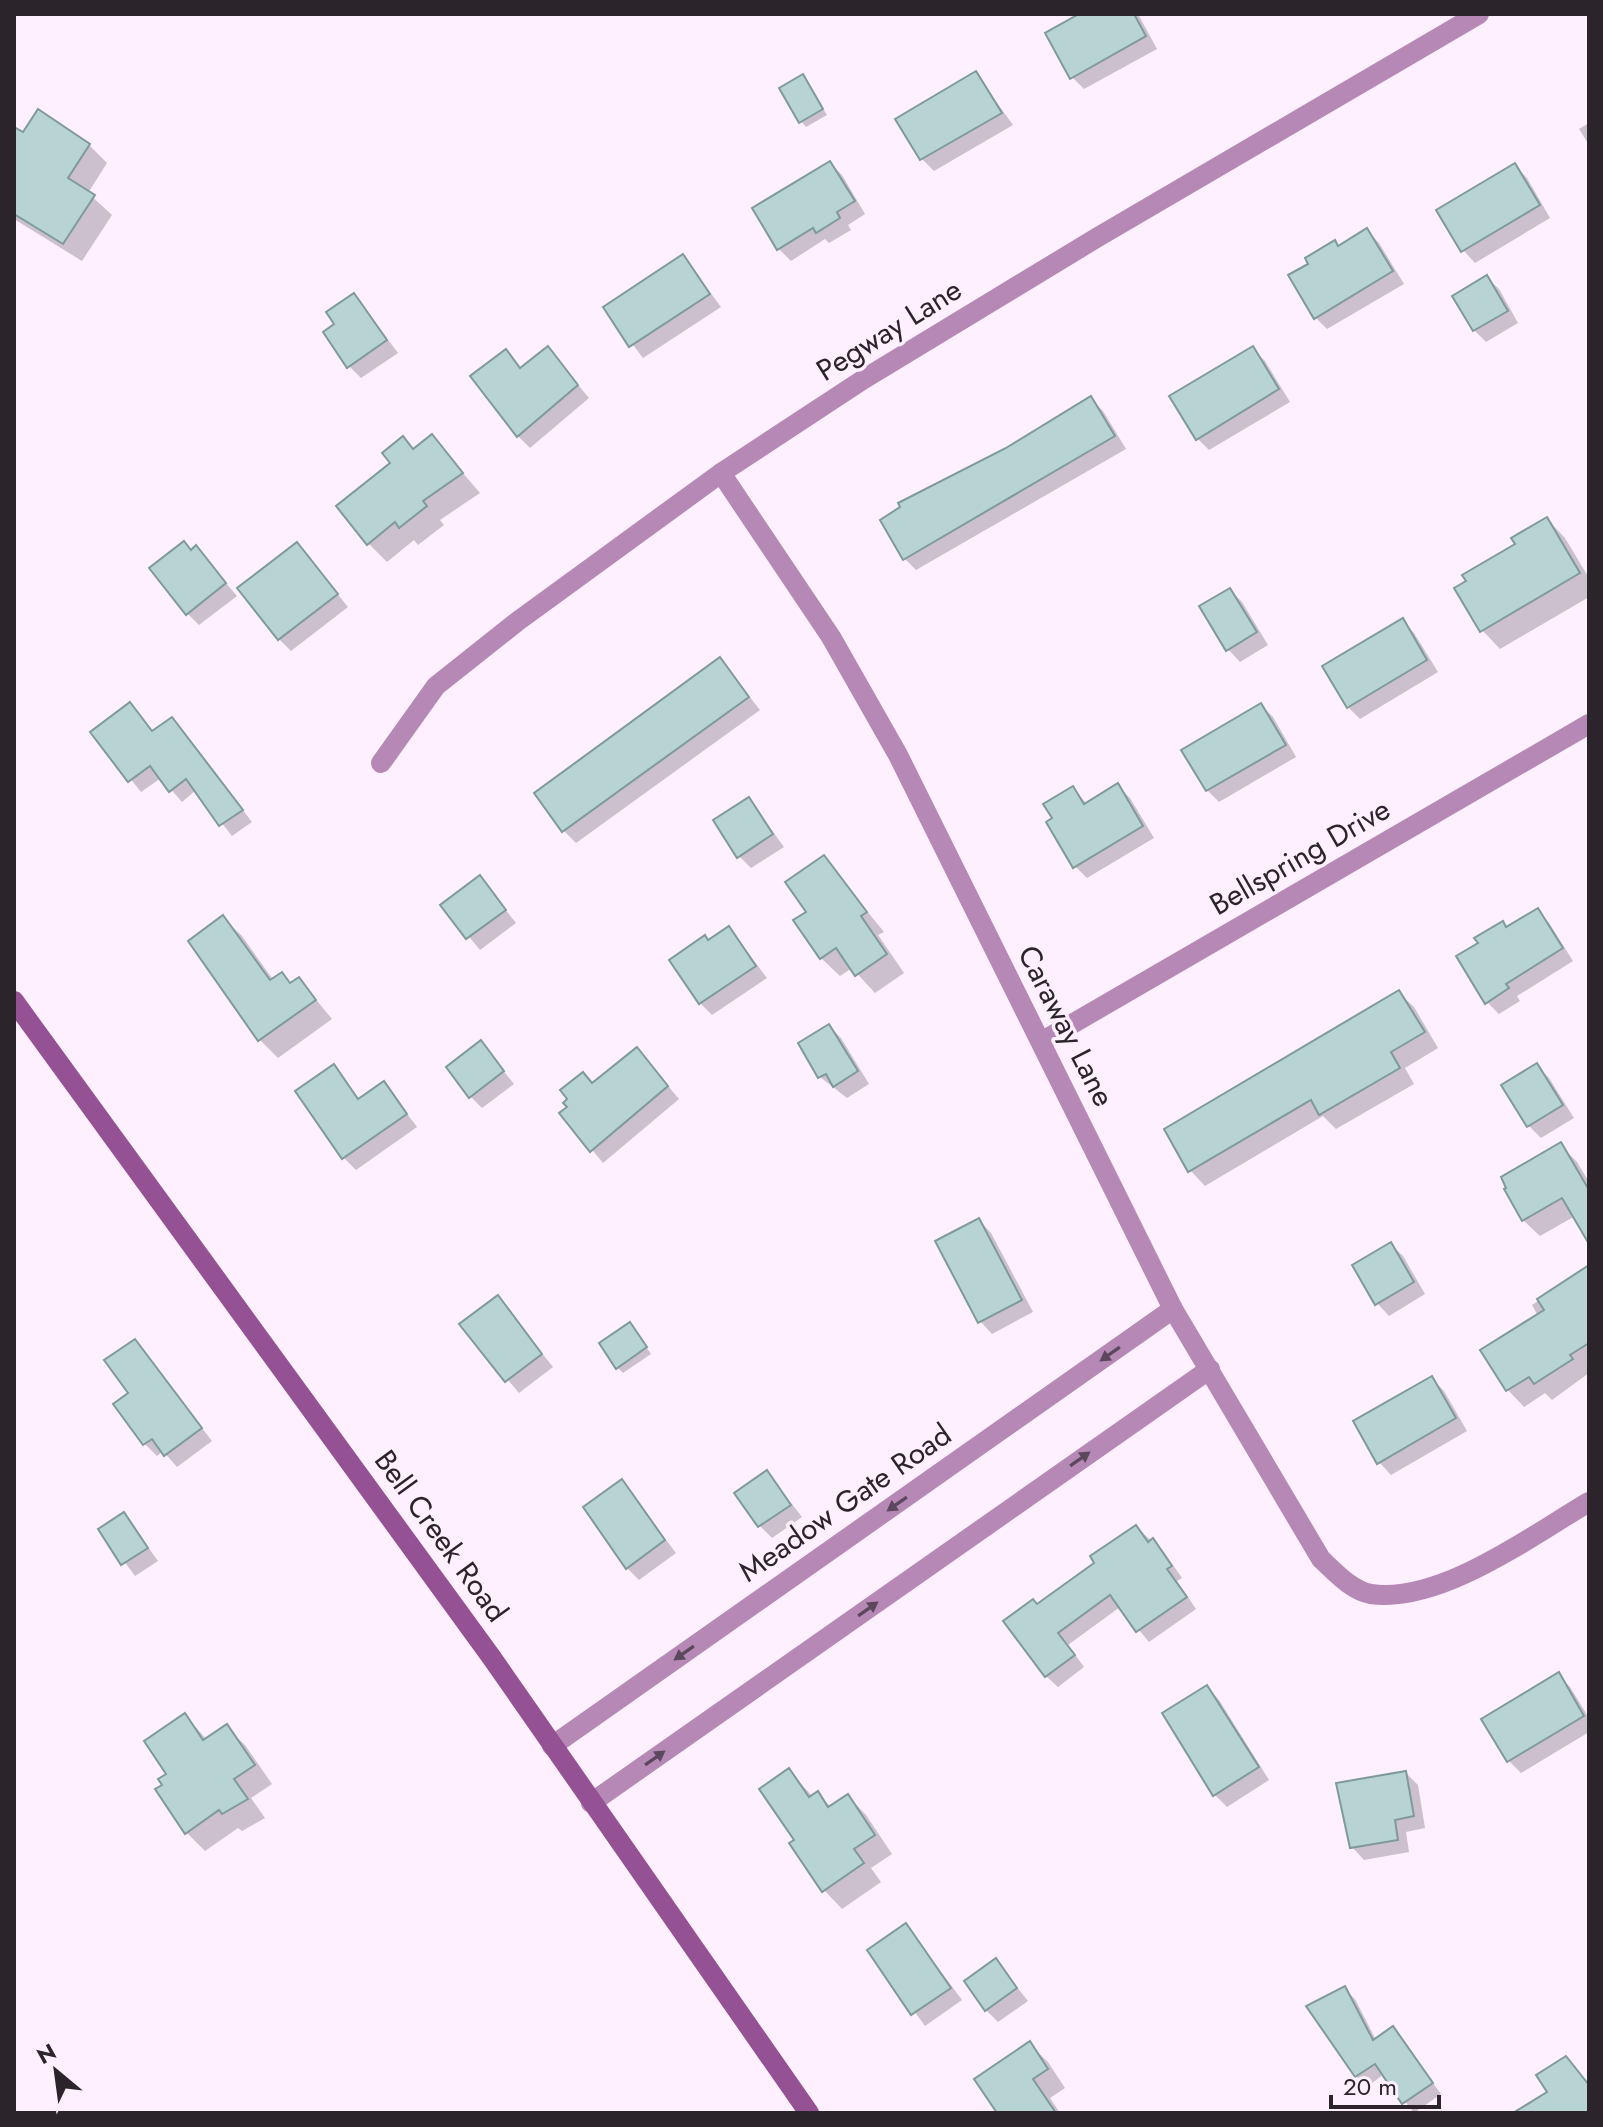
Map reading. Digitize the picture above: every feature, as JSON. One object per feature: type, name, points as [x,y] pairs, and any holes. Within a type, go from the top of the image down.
[{"type":"street","name":"Pegway Lane","points":[[381,763],[436,686],[518,621],[721,473],[864,379],[1098,237],[1479,14]]},
{"type":"street","name":"Caraway Lane","points":[[721,473],[831,637],[891,742],[1173,1309],[1321,1559],[1342,1579],[1368,1594],[1408,1595],[1467,1571],[1589,1502]]},
{"type":"street","name":"Bellspring Drive","points":[[1041,1042],[1589,724]]},
{"type":"street","name":"Bell Creek Road","points":[[14,1001],[464,1620],[809,2113]]},
{"type":"street","name":"Meadow Gate Road","points":[[552,1746],[1173,1309]]},
{"type":"street","points":[[591,1803],[1210,1369]]},
{"type":"building","points":[[1079,14],[1134,14],[1146,36],[1070,79],[1045,33]]},
{"type":"building","points":[[976,71],[1002,113],[920,160],[895,119]]},
{"type":"building","points":[[803,74],[823,109],[799,123],[779,88]]},
{"type":"building","points":[[38,109],[90,144],[68,178],[95,195],[63,244],[14,214],[14,127],[23,132]]},
{"type":"building","points":[[830,161],[855,201],[837,212],[840,218],[816,233],[813,228],[777,250],[752,208]]},
{"type":"building","points":[[1515,163],[1540,205],[1461,252],[1436,210]]},
{"type":"building","points":[[1367,228],[1393,271],[1314,319],[1288,275],[1308,264],[1305,258],[1335,240],[1338,246]]},
{"type":"building","points":[[683,254],[710,294],[629,347],[603,307]]},
{"type":"building","points":[[1487,275],[1508,311],[1473,331],[1452,296]]},
{"type":"building","points":[[354,293],[387,340],[347,368],[323,332],[334,324],[326,312]]},
{"type":"building","points":[[548,346],[578,385],[517,437],[470,376],[506,349],[520,368]]},
{"type":"building","points":[[1253,346],[1279,389],[1196,440],[1169,396]]},
{"type":"building","points":[[1091,396],[1115,436],[903,560],[880,520],[900,507],[898,503],[1006,448]]},
{"type":"building","points":[[432,434],[463,473],[423,501],[427,506],[399,528],[395,522],[367,545],[336,506],[390,463],[382,453],[403,436],[413,449]]},
{"type":"building","points":[[1547,517],[1580,573],[1480,632],[1454,588],[1466,581],[1462,575],[1515,544],[1511,538]]},
{"type":"building","points":[[184,541],[191,550],[196,545],[226,583],[186,615],[149,568]]},
{"type":"building","points":[[297,542],[338,594],[278,640],[237,588]]},
{"type":"building","points":[[1230,588],[1257,632],[1226,651],[1199,606]]},
{"type":"building","points":[[1403,618],[1427,660],[1347,708],[1322,666]]},
{"type":"building","points":[[720,657],[749,697],[562,832],[534,793]]},
{"type":"building","points":[[130,702],[152,731],[172,717],[243,810],[219,826],[186,779],[169,792],[150,766],[128,782],[90,732]]},
{"type":"building","points":[[1261,703],[1286,745],[1206,791],[1181,750]]},
{"type":"building","points":[[1118,783],[1143,826],[1073,868],[1046,822],[1052,818],[1043,804],[1073,786],[1084,804]]},
{"type":"building","points":[[749,797],[773,834],[737,858],[713,820]]},
{"type":"building","points":[[824,855],[867,912],[861,916],[887,954],[855,976],[836,948],[820,959],[793,920],[806,912],[785,882]]},
{"type":"building","points":[[480,875],[506,910],[466,939],[440,905]]},
{"type":"building","points":[[1538,908],[1563,948],[1506,984],[1509,988],[1485,1004],[1456,956],[1478,943],[1474,938],[1503,921],[1506,927]]},
{"type":"building","points":[[223,915],[270,980],[282,972],[290,983],[299,977],[316,1000],[258,1041],[188,941]]},
{"type":"building","points":[[729,926],[756,966],[699,1004],[669,960],[705,935],[708,940]]},
{"type":"building","points":[[1399,990],[1425,1032],[1391,1052],[1400,1068],[1319,1115],[1311,1100],[1188,1172],[1164,1129]]},
{"type":"building","points":[[829,1024],[858,1071],[833,1087],[826,1074],[818,1078],[798,1043]]},
{"type":"building","points":[[481,1040],[504,1071],[469,1098],[446,1067]]},
{"type":"building","points":[[637,1047],[668,1086],[590,1152],[559,1113],[567,1107],[563,1103],[567,1099],[560,1090],[583,1072],[592,1083]]},
{"type":"building","points":[[1537,1063],[1563,1105],[1527,1127],[1501,1085]]},
{"type":"building","points":[[334,1064],[358,1099],[384,1081],[407,1114],[342,1159],[295,1091]]},
{"type":"building","points":[[1561,1142],[1589,1190],[1589,1244],[1562,1198],[1522,1221],[1504,1189],[1501,1177]]},
{"type":"building","points":[[979,1218],[1022,1300],[978,1323],[935,1241]]},
{"type":"building","points":[[1391,1242],[1414,1282],[1375,1305],[1352,1265]]},
{"type":"building","points":[[1589,1265],[1589,1343],[1570,1355],[1573,1359],[1534,1384],[1529,1377],[1506,1391],[1480,1350],[1544,1310],[1537,1299]]},
{"type":"building","points":[[498,1295],[542,1354],[505,1382],[459,1324]]},
{"type":"building","points":[[630,1322],[647,1347],[616,1369],[599,1343]]},
{"type":"building","points":[[135,1339],[202,1428],[164,1456],[152,1439],[143,1445],[113,1404],[128,1393],[104,1360]]},
{"type":"building","points":[[1432,1376],[1456,1418],[1377,1464],[1353,1421]]},
{"type":"building","points":[[767,1470],[791,1505],[758,1527],[734,1493]]},
{"type":"building","points":[[622,1479],[665,1540],[626,1569],[583,1507]]},
{"type":"building","points":[[124,1512],[148,1548],[121,1565],[98,1529]]},
{"type":"building","points":[[1136,1525],[1148,1542],[1153,1538],[1172,1566],[1167,1569],[1187,1597],[1136,1632],[1110,1595],[1058,1633],[1075,1655],[1045,1677],[1003,1621],[1033,1599],[1037,1604],[1094,1563],[1090,1556]]},
{"type":"building","points":[[1559,1672],[1584,1716],[1507,1762],[1481,1719]]},
{"type":"building","points":[[1207,1685],[1259,1767],[1213,1796],[1162,1713]]},
{"type":"building","points":[[185,1713],[203,1740],[227,1724],[255,1765],[234,1779],[248,1799],[222,1814],[219,1810],[185,1834],[155,1789],[162,1785],[158,1779],[166,1774],[144,1741]]},
{"type":"building","points":[[789,1768],[809,1797],[818,1791],[828,1807],[848,1794],[875,1835],[854,1849],[864,1863],[822,1892],[789,1843],[794,1840],[759,1789]]},
{"type":"building","points":[[1406,1771],[1414,1816],[1395,1820],[1398,1840],[1350,1848],[1336,1783]]},
{"type":"building","points":[[906,1923],[951,1988],[911,2015],[867,1950]]},
{"type":"building","points":[[996,1958],[1017,1988],[985,2011],[964,1981]]},
{"type":"building","points":[[1345,1986],[1373,2040],[1393,2026],[1433,2083],[1402,2104],[1375,2064],[1355,2077],[1306,2006]]},
{"type":"building","points":[[1030,2041],[1048,2069],[1033,2079],[1056,2113],[997,2113],[974,2079]]},
{"type":"building","points":[[1566,2056],[1589,2085],[1589,2113],[1513,2113],[1547,2092],[1536,2075]]}]
